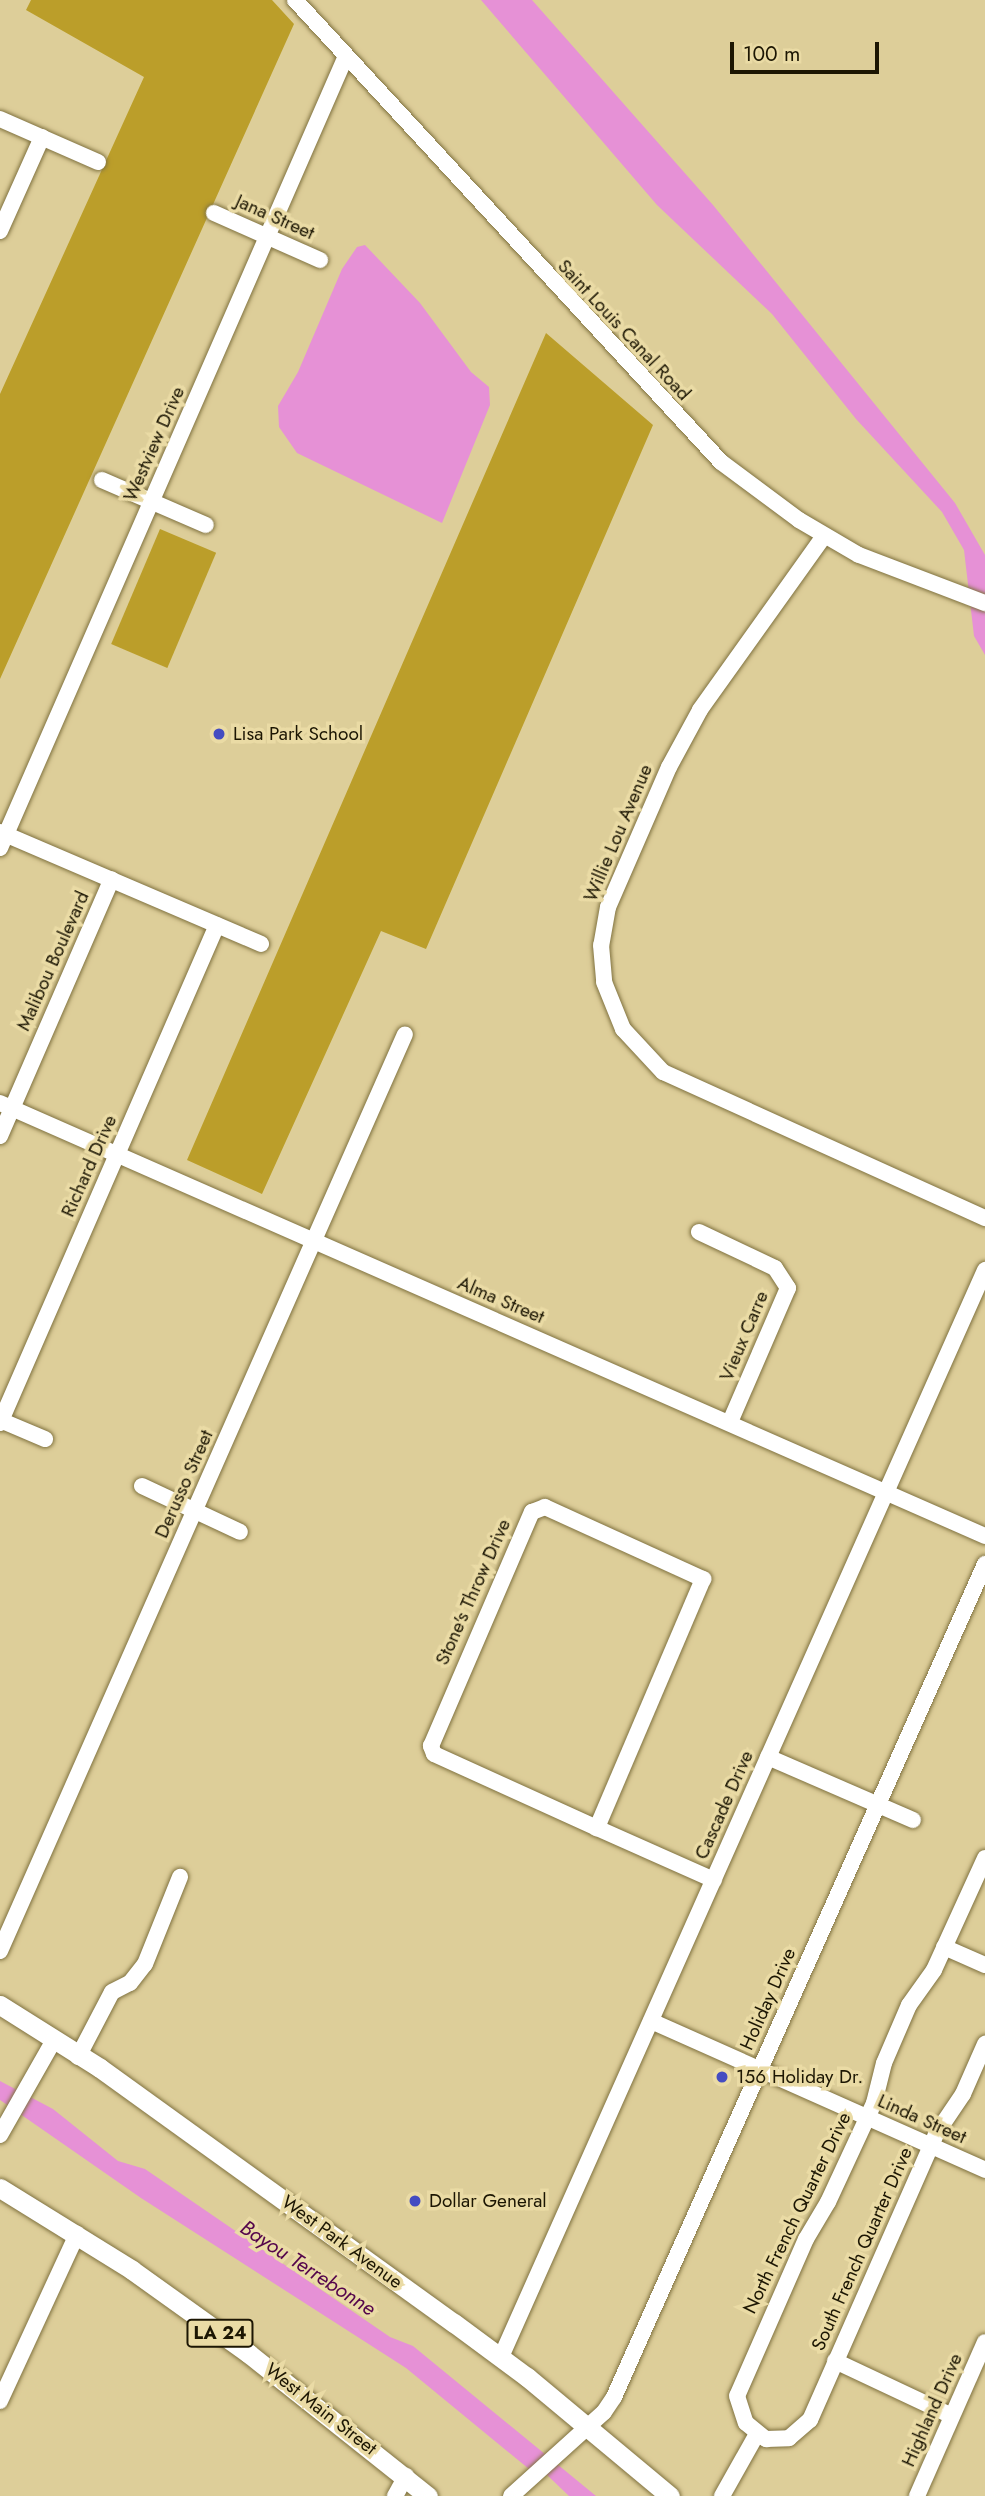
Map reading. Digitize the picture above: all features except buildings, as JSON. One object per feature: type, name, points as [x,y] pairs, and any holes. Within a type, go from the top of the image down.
[{"type":"main road","name":"West Park Avenue","points":[[0,2005],[78,2057],[100,2068],[501,2357],[670,2496]]},
{"type":"main road","name":"West Main Street","points":[[0,2188],[77,2234],[248,2353],[428,2496]]},
{"type":"street","name":"Saint Louis Canal Road","points":[[295,0],[687,430],[762,495],[824,536],[890,569],[977,601]]},
{"type":"street","name":"Westview Drive","points":[[2,838],[346,56]]},
{"type":"street","points":[[0,119],[98,162]]},
{"type":"street","points":[[0,231],[42,137]]},
{"type":"street","name":"Jana Street","points":[[214,213],[320,260]]},
{"type":"street","points":[[102,480],[206,525]]},
{"type":"street","name":"Willie Lou Avenue","points":[[824,536],[716,685],[669,767],[608,907],[601,945],[604,982],[614,1013],[633,1044],[672,1077],[985,1218]]},
{"type":"street","points":[[2,838],[112,879],[261,944]]},
{"type":"street","name":"Malibou Boulevard","points":[[0,1136],[6,1105],[112,879]]},
{"type":"street","name":"Richard Drive","points":[[0,1421],[217,925]]},
{"type":"street","name":"Derusso Street","points":[[0,1951],[405,1034]]},
{"type":"street","name":"Alma Street","points":[[6,1105],[985,1536]]},
{"type":"street","name":"Vieux Carre","points":[[699,1232],[775,1268],[788,1289],[730,1422]]},
{"type":"street","name":"Cascade Drive","points":[[501,2357],[985,1270]]},
{"type":"street","points":[[0,1421],[45,1439]]},
{"type":"street","points":[[142,1486],[240,1532]]},
{"type":"street","name":"Stone's Throw Drive","points":[[597,1828],[703,1579],[545,1507],[536,1508],[430,1746],[434,1754],[597,1828],[714,1880]]},
{"type":"street","name":"Holiday Drive","points":[[511,2496],[586,2428],[614,2397],[985,1564]]},
{"type":"street","points":[[768,1757],[913,1820]]},
{"type":"street","name":"North French Quarter Drive","points":[[762,2436],[741,2414],[737,2396],[806,2239],[867,2118],[909,2005],[934,1970],[985,1858]]},
{"type":"street","points":[[78,2057],[112,1992],[130,1983],[145,1964],[180,1877]]},
{"type":"street","points":[[944,1947],[985,1965]]},
{"type":"street","name":"Linda Street","points":[[651,2021],[985,2170]]},
{"type":"street","points":[[0,2135],[54,2040]]},
{"type":"street","name":"South French Quarter Drive","points":[[762,2436],[789,2438],[804,2428],[930,2147],[963,2094],[985,2044]]},
{"type":"street","points":[[0,2401],[77,2234]]},
{"type":"street","name":"Highland Drive","points":[[917,2496],[985,2342]]},
{"type":"street","points":[[835,2361],[952,2416]]},
{"type":"street","points":[[722,2496],[762,2436]]},
{"type":"street","points":[[734,2496],[762,2436]]},
{"type":"street","points":[[395,2496],[406,2476]]},
{"type":"shaded area","points":[[31,0],[272,0],[294,24],[0,679],[0,394],[144,77],[26,10]]},
{"type":"shaded area","points":[[481,0],[532,0],[713,205],[955,503],[985,555],[985,655],[974,636],[964,550],[942,512],[856,419],[772,314],[657,205]]},
{"type":"shaded area","points":[[365,245],[420,303],[471,372],[489,387],[490,405],[442,523],[297,453],[279,427],[278,406],[298,372],[342,269],[357,247]]},
{"type":"shaded area","points":[[546,333],[653,425],[426,949],[381,931],[262,1194],[187,1160]]},
{"type":"shaded area","points":[[160,529],[216,553],[167,668],[111,644]]},
{"type":"shaded area","points":[[0,2081],[53,2109],[118,2161],[145,2169],[390,2337],[413,2346],[596,2496],[569,2496],[546,2474],[529,2469],[406,2368],[141,2198],[0,2100]]},
{"type":"place","name":"Lisa Park School","points":[[219,734]]},
{"type":"place","name":"156 Holiday Dr.","points":[[722,2077]]},
{"type":"place","name":"Dollar General","points":[[415,2201]]},
{"type":"water label","name":"Bayou Terrebonne","points":[[308,2268]]}]
